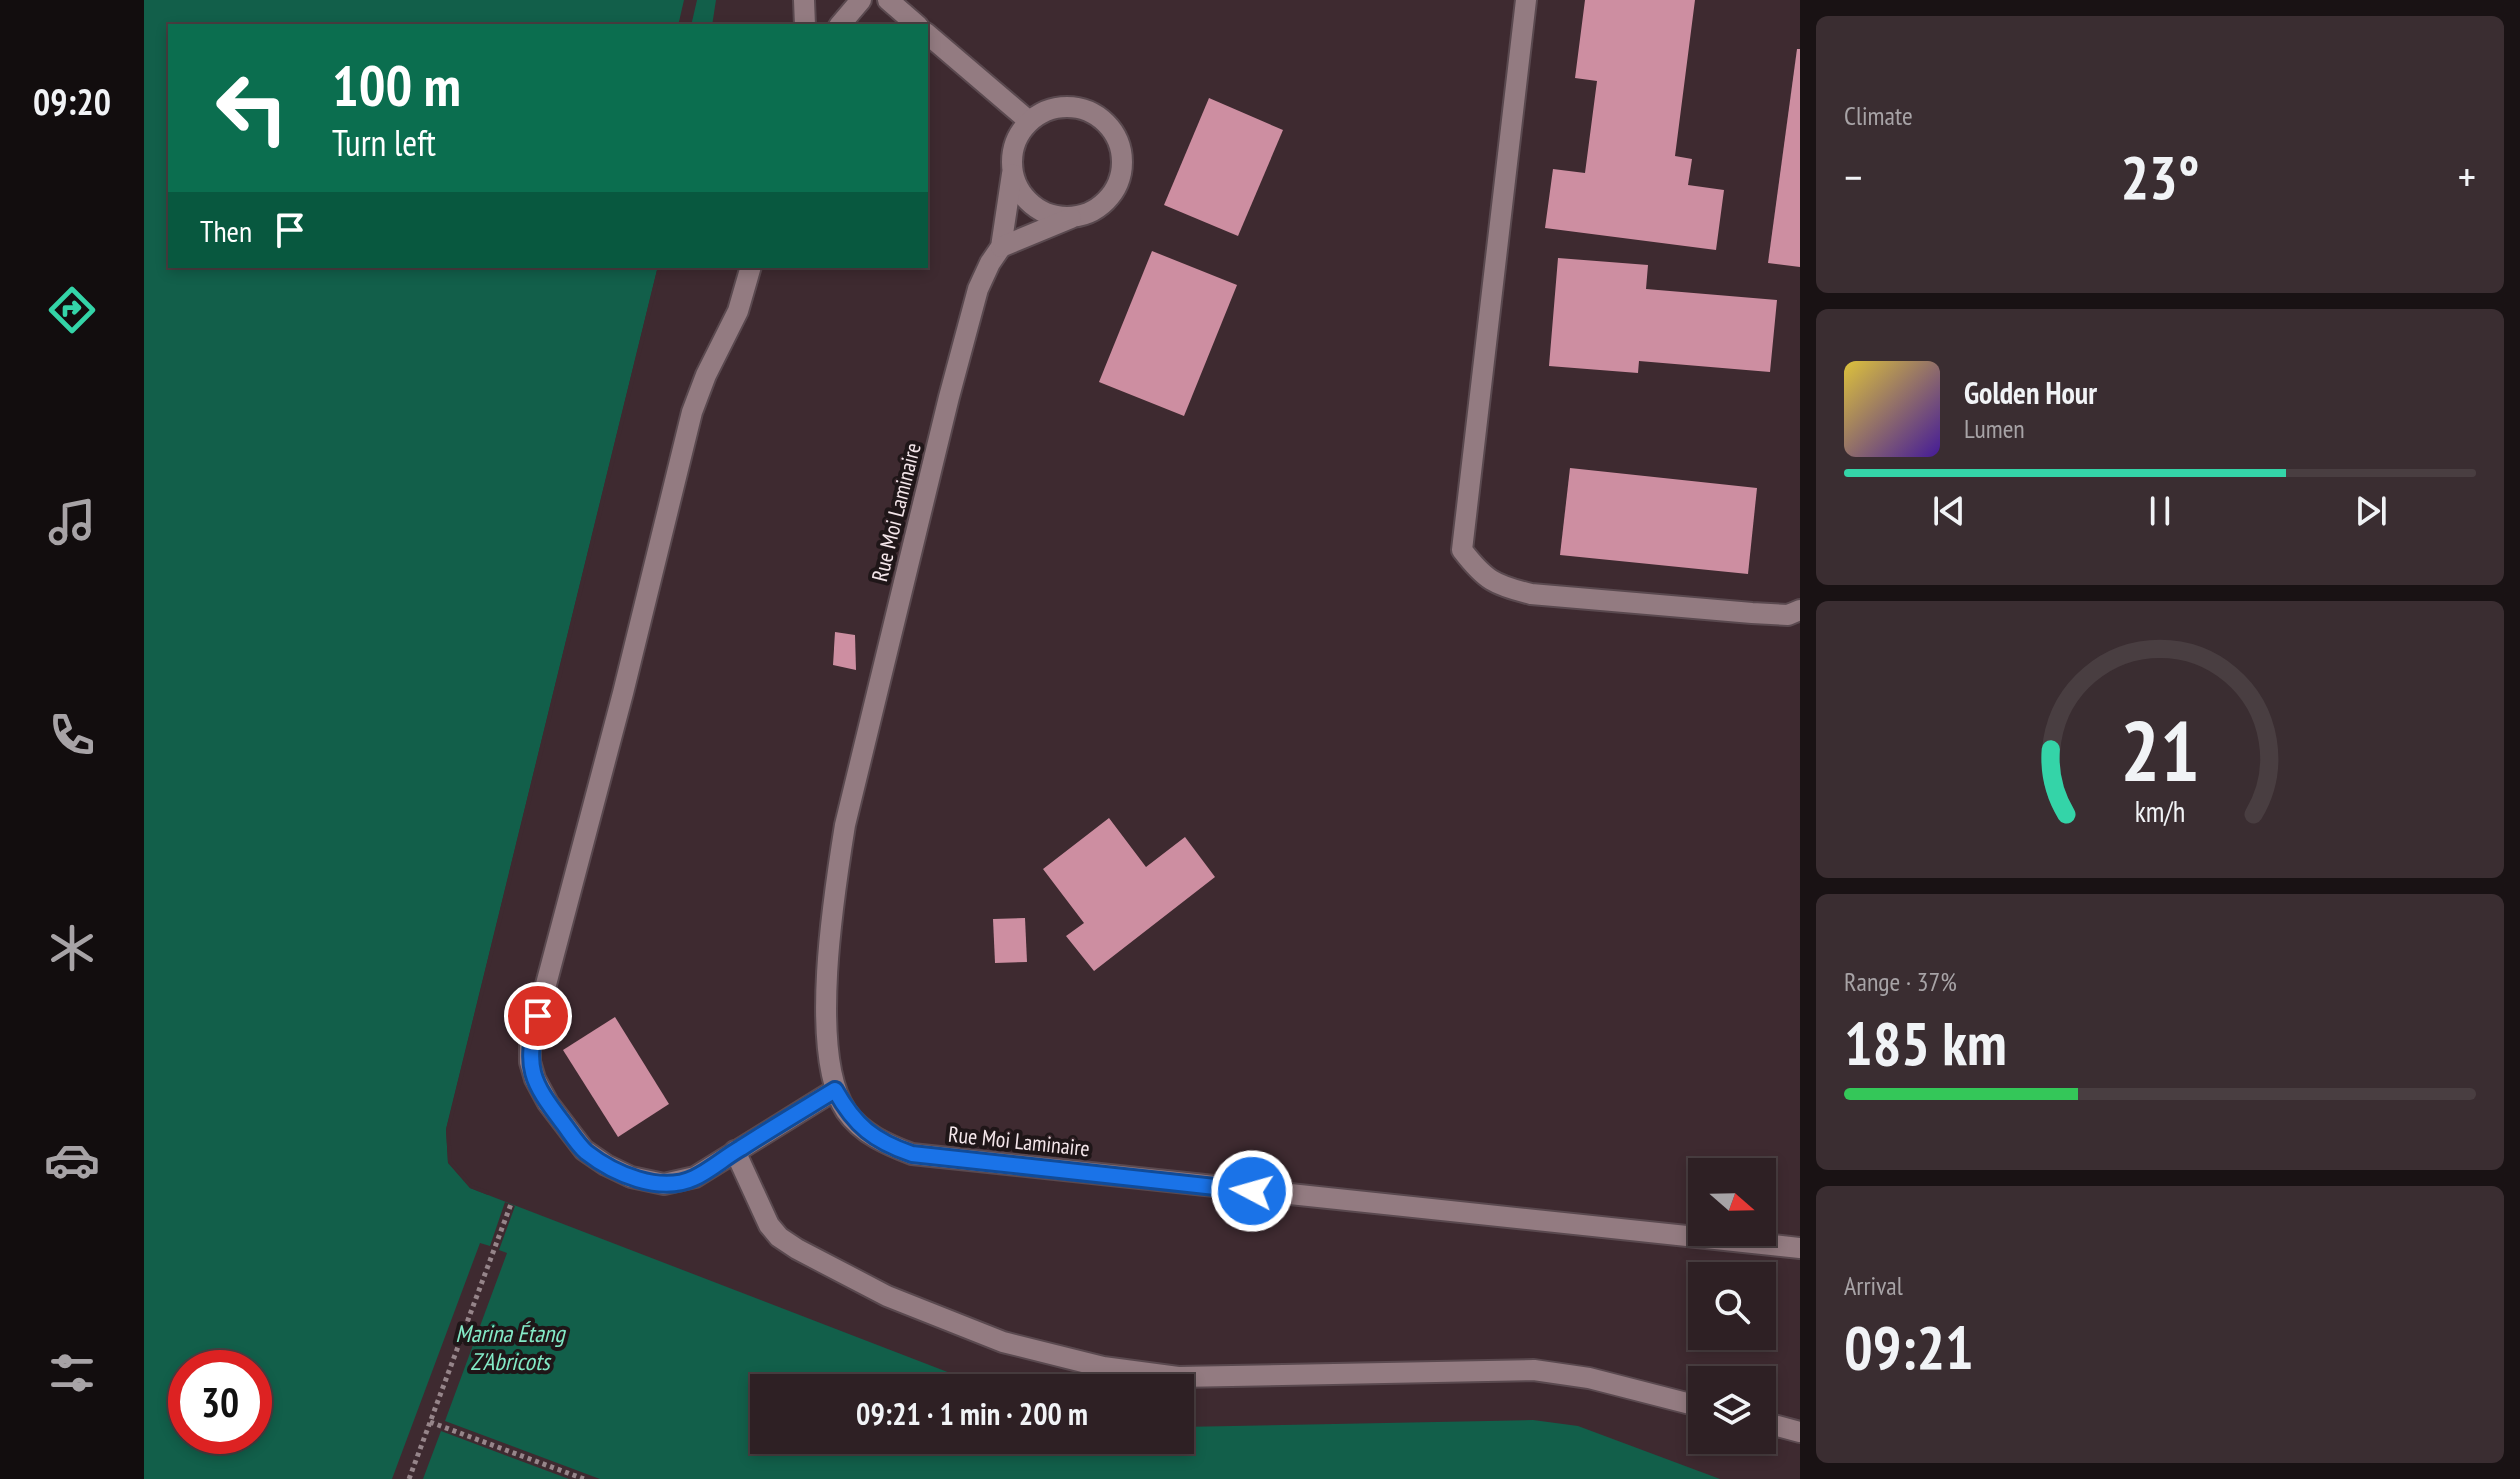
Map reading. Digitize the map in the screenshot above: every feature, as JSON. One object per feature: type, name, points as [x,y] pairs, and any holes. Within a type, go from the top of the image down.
[{"type":"street","points":[[804,0],[805,24]]},
{"type":"street","points":[[841,24],[861,0]]},
{"type":"street","points":[[888,0],[916,24]]},
{"type":"street","points":[[1526,0],[1462,550],[1479,572],[1501,587],[1531,594],[1764,614],[1788,615],[1800,610]]},
{"type":"street","points":[[928,35],[1029,121]]},
{"type":"street","points":[[1063,107],[1079,108],[1106,123],[1116,136],[1123,166],[1111,196],[1086,215],[1071,218],[1001,247],[1012,174],[1011,158],[1015,143],[1029,121],[1047,110],[1063,107]]},
{"type":"street","points":[[1012,174],[1027,202],[1055,217],[1071,218]]},
{"type":"street","name":"Rue Moi Laminaire","points":[[1001,247],[978,289],[845,825],[833,895],[827,998],[829,1061],[835,1090],[847,1112],[859,1125],[889,1146],[912,1154],[1800,1248]]},
{"type":"street","points":[[750,268],[738,311],[706,375],[692,412],[623,693],[530,1045],[530,1062],[548,1103],[584,1150],[631,1177],[664,1184],[695,1177],[835,1090]]},
{"type":"street","points":[[735,1151],[769,1225],[779,1237],[887,1296],[1003,1342],[1103,1367],[1178,1377],[1560,1372],[1688,1404]]},
{"type":"street","points":[[1776,1426],[1800,1432]]},
{"type":"path","points":[[409,1479],[511,1204]]},
{"type":"path","points":[[430,1422],[584,1479]]},
{"type":"water","name":"Marina Étang Z'Abricots","points":[[144,0],[716,0],[712,24],[168,24],[168,268],[658,268],[446,1129],[448,1163],[470,1188],[953,1374],[750,1374],[750,1454],[1194,1454],[1194,1427],[1533,1420],[1578,1426],[1720,1479],[144,1479]]},
{"type":"pier","points":[[684,0],[697,0],[691,24],[678,24]]},
{"type":"pier","points":[[658,268],[662,268],[450,1130],[452,1161],[472,1185],[489,1191],[488,1195],[470,1188],[448,1162],[446,1130]]},
{"type":"pier","points":[[505,1202],[515,1206],[499,1250],[507,1253],[445,1421],[600,1479],[569,1479],[441,1431],[423,1479],[392,1479],[480,1243],[490,1246]]},
{"type":"building","points":[[1585,0],[1695,0],[1675,156],[1692,159],[1688,185],[1724,190],[1716,250],[1545,228],[1553,169],[1585,173],[1597,81],[1575,78]]},
{"type":"building","points":[[1797,49],[1800,49],[1800,267],[1768,263]]},
{"type":"building","points":[[1209,98],[1283,130],[1238,236],[1164,205]]},
{"type":"building","points":[[1152,251],[1237,285],[1184,416],[1099,382]]},
{"type":"building","points":[[1558,258],[1648,265],[1646,289],[1777,300],[1770,372],[1639,361],[1638,373],[1549,366]]},
{"type":"building","points":[[1570,468],[1757,488],[1748,574],[1560,555]]},
{"type":"building","points":[[835,632],[855,635],[856,670],[833,665]]},
{"type":"building","points":[[1109,818],[1146,867],[1185,837],[1215,877],[1094,971],[1066,936],[1084,923],[1043,869]]},
{"type":"building","points":[[1025,918],[1027,962],[995,963],[993,919]]},
{"type":"building","points":[[615,1017],[669,1104],[618,1137],[563,1050]]},
{"type":"route","points":[[538,1016],[530,1045],[530,1062],[548,1103],[584,1150],[631,1177],[664,1184],[695,1177],[835,1090],[847,1112],[871,1135],[889,1146],[912,1154],[1252,1191]]}]
